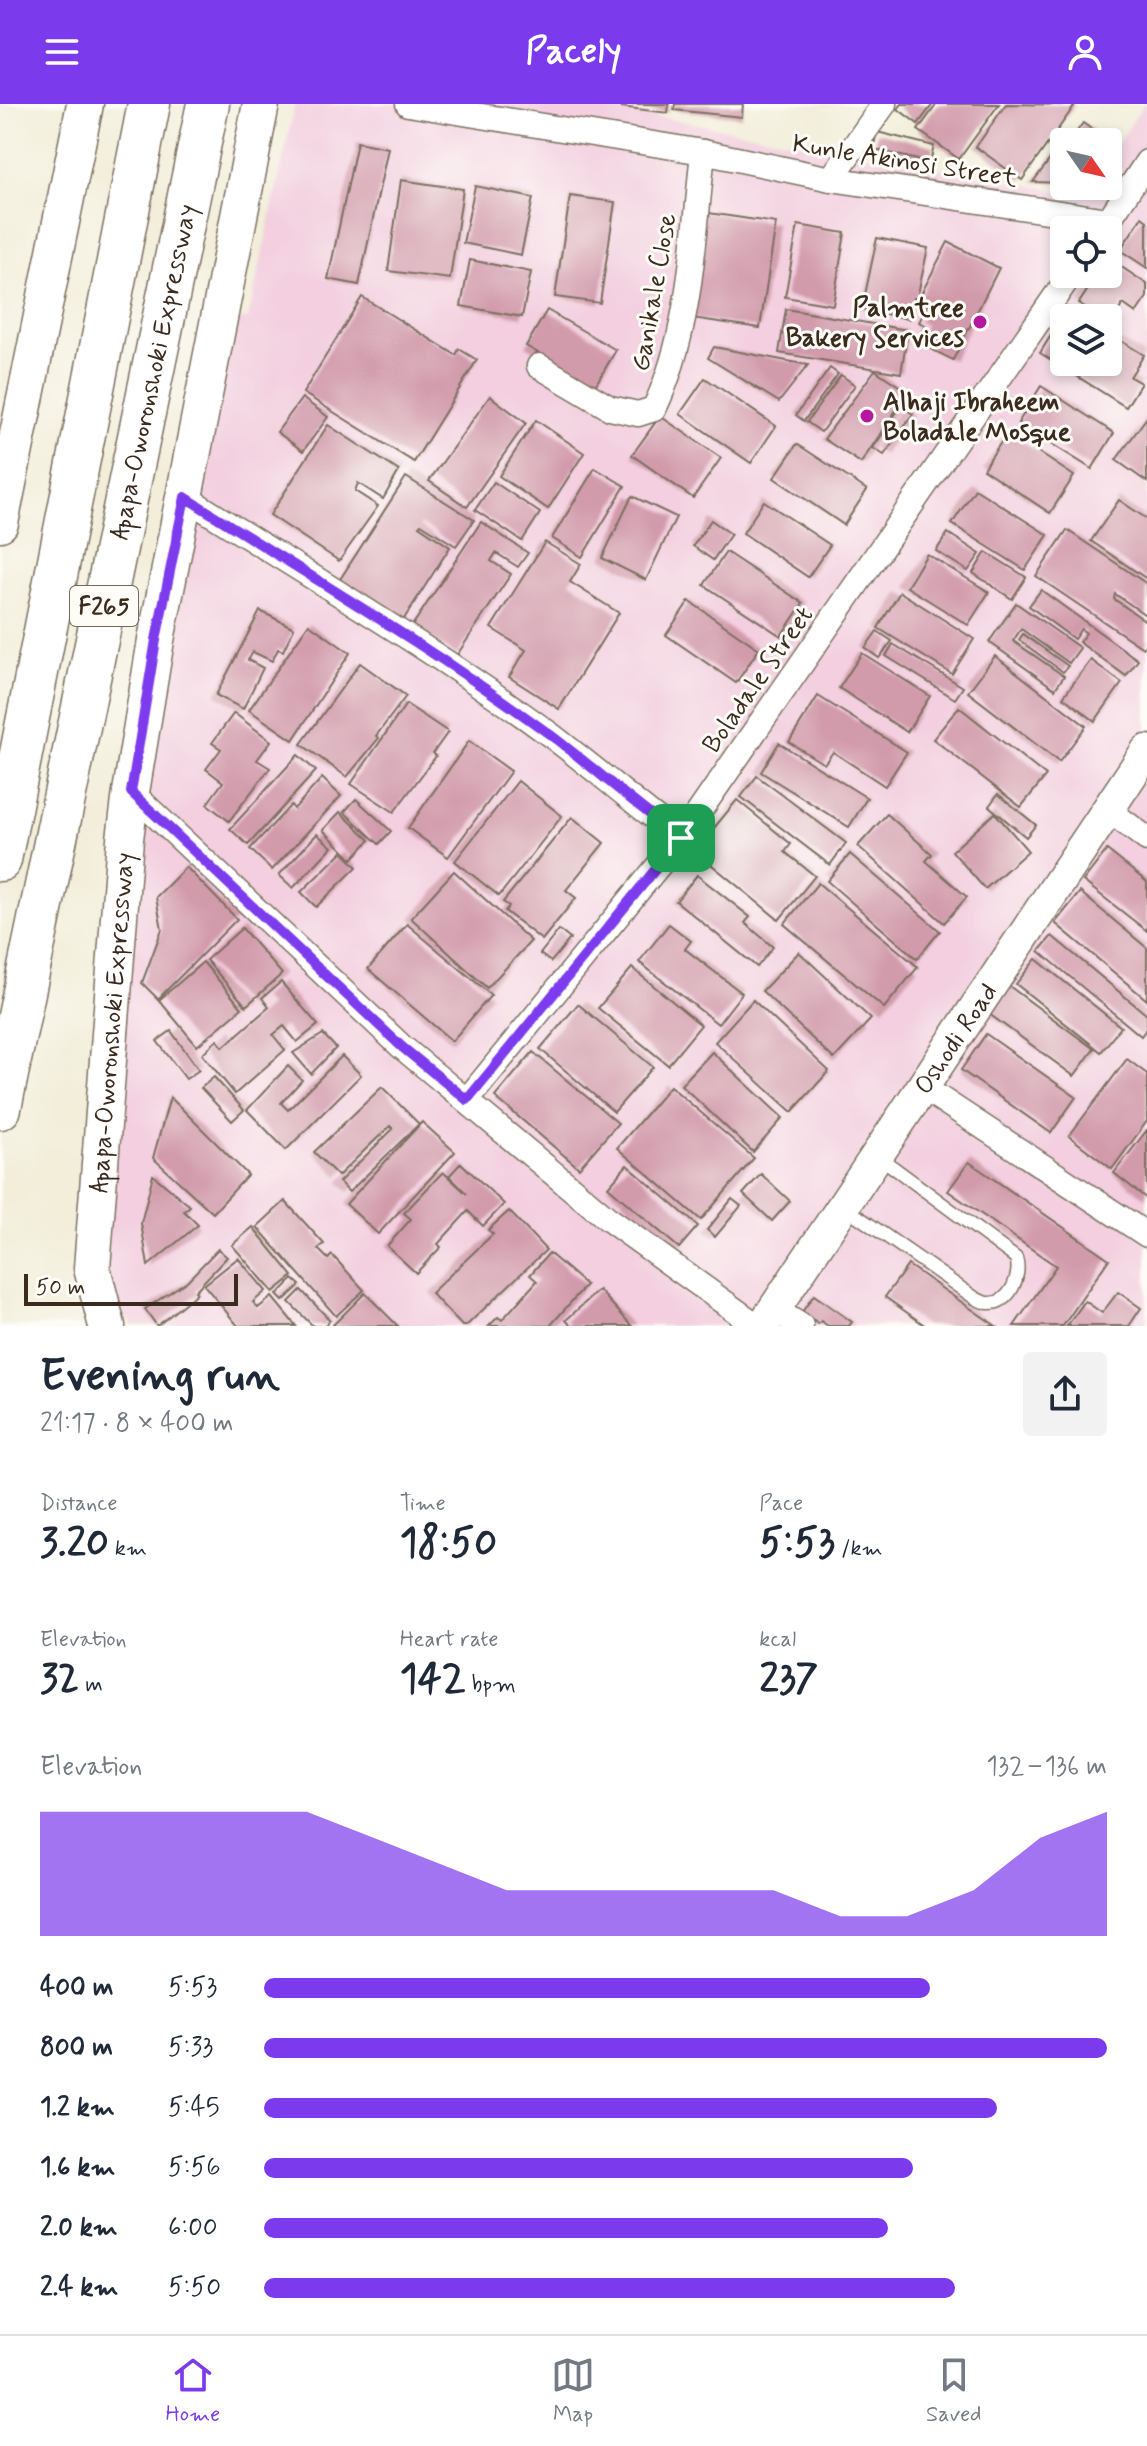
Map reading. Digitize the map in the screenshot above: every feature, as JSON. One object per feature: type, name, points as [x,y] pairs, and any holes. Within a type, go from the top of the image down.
[{"type":"highway","name":"Apapa-Oworonshoki Expressway","points":[[0,860],[149,104]]},
{"type":"highway","name":"Apapa-Oworonshoki Expressway","points":[[0,1108],[208,104]]},
{"type":"main road","points":[[0,523],[85,104]]},
{"type":"main road","name":"Apapa-Oworonshoki Expressway","points":[[107,1326],[92,1268],[125,839],[156,640],[261,104]]},
{"type":"street","name":"Kunle Akinosi Street","points":[[408,104],[703,152],[831,179],[1051,216]]},
{"type":"street","points":[[831,179],[884,104]]},
{"type":"street","name":"Ganikale Close","points":[[539,366],[610,408],[638,414],[654,409],[664,389],[689,284],[703,152]]},
{"type":"street","points":[[1111,216],[1147,162]]},
{"type":"street","name":"Boladale Street","points":[[467,1100],[681,838],[1061,288]]},
{"type":"street","points":[[185,497],[417,644],[552,737],[681,838]]},
{"type":"street","name":"Oshodi Road","points":[[765,1320],[924,1088],[1147,751]]},
{"type":"street","points":[[131,792],[402,1047],[607,1218],[765,1320],[801,1326]]},
{"type":"street","points":[[1107,809],[1147,839]]},
{"type":"street","points":[[924,1088],[1147,1235]]},
{"type":"lane","points":[[843,1206],[975,1298],[988,1303],[999,1301],[1014,1284],[1020,1268],[1016,1258],[878,1156]]},
{"type":"shaded area","points":[[295,104],[589,104],[1050,189],[1050,200],[1122,200],[1122,137],[1147,104],[1147,1326],[134,1326],[90,1283],[107,1005],[232,317],[248,319]]},
{"type":"building","points":[[621,104],[669,104],[668,113],[620,107]]},
{"type":"building","points":[[675,104],[743,104],[742,117],[674,110]]},
{"type":"building","points":[[902,104],[933,104],[918,124],[898,109]]},
{"type":"building","points":[[937,104],[999,104],[959,159],[918,130]]},
{"type":"building","points":[[1006,104],[1075,105],[1059,128],[1050,128],[1050,140],[1022,180],[976,147]]},
{"type":"building","points":[[877,132],[934,146],[930,163],[873,149]]},
{"type":"building","points":[[357,142],[388,148],[359,285],[328,279]]},
{"type":"building","points":[[1050,159],[1050,183],[1033,182]]},
{"type":"building","points":[[401,180],[463,189],[450,279],[388,271]]},
{"type":"building","points":[[475,186],[533,198],[521,255],[463,243]]},
{"type":"building","points":[[570,196],[615,202],[600,303],[555,297]]},
{"type":"building","points":[[702,212],[776,223],[760,328],[685,317]]},
{"type":"building","points":[[1142,217],[1147,221],[1147,268],[1122,251]]},
{"type":"building","points":[[798,225],[845,233],[833,305],[785,297]]},
{"type":"building","points":[[877,238],[928,248],[909,319],[862,309]]},
{"type":"building","points":[[948,242],[999,268],[953,360],[917,342],[925,325],[919,322],[928,305],[918,300]]},
{"type":"building","points":[[470,260],[531,272],[522,317],[461,306]]},
{"type":"building","points":[[1122,267],[1147,284],[1147,297],[1136,313],[1123,304],[1079,303],[1089,288],[1122,288]]},
{"type":"building","points":[[362,297],[456,355],[459,349],[477,360],[414,462],[303,393]]},
{"type":"building","points":[[786,309],[908,330],[901,373],[779,353]]},
{"type":"building","points":[[547,310],[616,350],[595,386],[526,346]]},
{"type":"building","points":[[1050,337],[1050,359],[1040,353]]},
{"type":"building","points":[[1122,342],[1144,355],[1130,377],[1141,383],[1126,407],[1077,376],[1122,376]]},
{"type":"building","points":[[714,347],[808,365],[779,402],[708,358]]},
{"type":"building","points":[[830,368],[838,374],[804,421],[796,415]]},
{"type":"building","name":"Alhaji Ibraheem Boladale Mosque","points":[[875,370],[908,392],[861,463],[824,439]]},
{"type":"building","points":[[841,375],[855,385],[821,432],[807,422]]},
{"type":"building","points":[[705,378],[776,426],[751,463],[680,414]]},
{"type":"building","points":[[1041,386],[1114,433],[1092,469],[1018,423]]},
{"type":"building","points":[[490,396],[526,423],[467,507],[429,481]]},
{"type":"building","points":[[302,398],[328,417],[303,451],[277,432]]},
{"type":"building","points":[[901,406],[913,414],[900,433],[888,425]]},
{"type":"building","points":[[660,416],[721,458],[693,498],[632,455]]},
{"type":"building","points":[[1147,417],[1147,482],[1116,460]]},
{"type":"building","points":[[536,420],[584,453],[548,509],[499,476]]},
{"type":"building","points":[[328,425],[399,471],[383,499],[358,483],[355,491],[378,506],[339,561],[270,515]]},
{"type":"building","points":[[887,428],[898,436],[884,455],[873,448]]},
{"type":"building","points":[[1008,432],[1074,476],[1050,513],[983,469]]},
{"type":"building","points":[[797,444],[867,490],[844,525],[774,478]]},
{"type":"building","points":[[595,468],[625,486],[582,557],[552,538]]},
{"type":"building","points":[[406,477],[474,520],[456,546],[421,524],[419,526],[450,547],[400,625],[337,584]]},
{"type":"building","points":[[494,482],[540,513],[522,541],[475,510]]},
{"type":"building","points":[[975,489],[1048,535],[1025,570],[952,524]]},
{"type":"building","points":[[632,496],[676,517],[646,580],[602,558]]},
{"type":"building","points":[[1119,500],[1147,519],[1147,579],[1091,541]]},
{"type":"building","points":[[764,501],[830,545],[808,577],[743,533]]},
{"type":"building","points":[[711,520],[731,534],[713,560],[693,546]]},
{"type":"building","points":[[481,522],[528,553],[518,567],[496,553],[491,561],[511,574],[457,655],[412,626]]},
{"type":"building","points":[[1067,530],[1147,584],[1147,616],[1115,594],[1114,599],[1147,622],[1147,642],[1143,648],[1036,576]]},
{"type":"building","points":[[948,533],[980,554],[968,571],[936,551]]},
{"type":"building","points":[[545,542],[581,564],[570,582],[619,613],[559,709],[509,677],[526,650],[491,628]]},
{"type":"building","points":[[726,552],[803,603],[781,636],[704,585]]},
{"type":"building","points":[[986,552],[1026,577],[1012,599],[973,573]]},
{"type":"building","points":[[927,554],[989,592],[968,625],[907,587]]},
{"type":"building","points":[[1041,590],[1138,660],[1126,676],[1079,642],[1086,633],[1081,629],[1074,639],[1029,606]]},
{"type":"building","points":[[900,592],[974,639],[952,674],[878,628]]},
{"type":"building","points":[[689,601],[759,649],[736,683],[666,635]]},
{"type":"building","points":[[1016,603],[1080,648],[1069,663],[1021,629],[1013,641],[1064,676],[1055,689],[989,642]]},
{"type":"building","points":[[260,611],[294,628],[283,651],[278,649],[272,661],[253,652],[248,660],[263,668],[243,709],[216,695]]},
{"type":"building","points":[[309,624],[350,653],[293,740],[249,710]]},
{"type":"building","points":[[877,631],[892,641],[879,658],[865,648]]},
{"type":"building","points":[[1023,634],[1068,666],[1063,672],[1019,640]]},
{"type":"building","points":[[893,644],[963,687],[955,699],[886,656]]},
{"type":"building","points":[[862,653],[930,696],[907,732],[839,688]]},
{"type":"building","points":[[995,656],[1086,726],[1059,762],[968,692]]},
{"type":"building","points":[[1091,660],[1122,683],[1095,721],[1063,697]]},
{"type":"building","points":[[360,663],[406,696],[376,736],[379,738],[347,777],[301,744]]},
{"type":"building","points":[[818,696],[907,752],[885,786],[833,752],[824,764],[789,742]]},
{"type":"building","points":[[406,704],[448,732],[433,753],[436,756],[394,812],[351,784]]},
{"type":"building","points":[[959,707],[1046,776],[1021,807],[933,739]]},
{"type":"building","points":[[234,713],[271,741],[257,760],[270,768],[229,821],[207,804],[223,782],[206,769],[221,749],[212,743]]},
{"type":"building","points":[[469,741],[511,771],[448,857],[408,828]]},
{"type":"building","points":[[779,743],[867,798],[849,827],[761,772]]},
{"type":"building","points":[[298,755],[316,771],[248,845],[230,829]]},
{"type":"building","points":[[757,776],[846,843],[830,865],[741,797]]},
{"type":"building","points":[[322,778],[341,796],[272,870],[250,849],[291,805],[294,809]]},
{"type":"building","points":[[518,781],[562,816],[499,896],[455,861]]},
{"type":"building","points":[[998,794],[1036,825],[1026,837],[989,806]]},
{"type":"building","points":[[356,799],[391,831],[379,844],[344,812]]},
{"type":"building","points":[[737,800],[791,844],[785,852],[815,876],[779,920],[695,851]]},
{"type":"building","points":[[340,812],[370,840],[352,859],[323,830]]},
{"type":"building","points":[[995,813],[1028,851],[985,889],[952,851]]},
{"type":"building","points":[[887,814],[932,854],[926,861],[967,897],[944,923],[858,846]]},
{"type":"building","points":[[572,817],[604,843],[566,890],[576,898],[542,940],[505,911],[509,906],[503,902]]},
{"type":"building","points":[[317,834],[332,847],[293,888],[279,875]]},
{"type":"building","points":[[1107,850],[1147,882],[1147,931],[1083,881]]},
{"type":"building","points":[[342,852],[357,867],[316,907],[301,892]]},
{"type":"building","points":[[850,854],[940,931],[917,959],[827,881]]},
{"type":"building","points":[[186,867],[237,919],[158,999],[142,983],[162,929],[156,897]]},
{"type":"building","points":[[454,871],[531,941],[487,988],[411,918]]},
{"type":"building","points":[[697,875],[750,917],[745,923],[773,947],[757,967],[676,901]]},
{"type":"building","points":[[818,883],[918,967],[884,1008],[784,924]]},
{"type":"building","points":[[1080,892],[1147,948],[1147,1000],[1055,923]]},
{"type":"building","points":[[407,924],[491,995],[452,1041],[368,969]]},
{"type":"building","points":[[669,924],[691,941],[685,949],[742,993],[718,1024],[639,962]]},
{"type":"building","points":[[242,928],[282,974],[246,1006],[206,960]]},
{"type":"building","points":[[559,930],[570,939],[551,962],[540,954]]},
{"type":"building","points":[[1052,936],[1147,1015],[1147,1028],[1141,1036],[1039,951]]},
{"type":"building","points":[[799,952],[871,1019],[834,1059],[762,991]]},
{"type":"building","points":[[1036,959],[1121,1027],[1101,1052],[1016,984]]},
{"type":"building","points":[[203,962],[242,1008],[197,1046],[159,1000]]},
{"type":"building","points":[[632,968],[701,1025],[668,1065],[598,1008]]},
{"type":"building","points":[[281,982],[318,1025],[297,1042],[284,1026],[273,1035],[285,1050],[235,1094],[202,1054],[217,1040],[223,1047],[269,1007],[262,998]]},
{"type":"building","points":[[1005,983],[1094,1049],[1074,1076],[985,1011]]},
{"type":"building","points":[[753,1000],[829,1071],[792,1112],[715,1042]]},
{"type":"building","points":[[578,1004],[653,1067],[614,1112],[540,1049]]},
{"type":"building","points":[[171,1031],[199,1070],[186,1079],[157,1041]]},
{"type":"building","points":[[323,1034],[336,1048],[311,1074],[293,1053]]},
{"type":"building","points":[[986,1034],[1076,1097],[1051,1133],[961,1070]]},
{"type":"building","points":[[533,1052],[618,1123],[579,1168],[495,1097]]},
{"type":"building","points":[[712,1052],[783,1118],[753,1152],[681,1085]]},
{"type":"building","points":[[342,1056],[361,1075],[286,1150],[247,1110],[288,1066],[302,1080],[281,1103],[288,1110]]},
{"type":"building","points":[[1127,1059],[1147,1074],[1147,1121],[1112,1169],[1069,1136]]},
{"type":"building","points":[[214,1077],[244,1110],[232,1121],[201,1088]]},
{"type":"building","points":[[670,1086],[754,1158],[701,1220],[617,1148]]},
{"type":"building","points":[[382,1087],[419,1124],[349,1192],[339,1182],[393,1129],[390,1126],[338,1176],[314,1152]]},
{"type":"building","points":[[170,1097],[248,1175],[213,1213],[153,1158]]},
{"type":"building","points":[[422,1122],[455,1152],[378,1234],[346,1204]]},
{"type":"building","points":[[1147,1130],[1147,1199],[1114,1173]]},
{"type":"building","points":[[969,1162],[1109,1259],[1063,1326],[1014,1326],[1056,1266],[948,1191]]},
{"type":"building","points":[[461,1163],[504,1204],[483,1226],[468,1211],[438,1244],[441,1247],[416,1273],[387,1246],[411,1219],[404,1213],[443,1172],[467,1194],[449,1176]]},
{"type":"building","points":[[627,1165],[698,1226],[679,1248],[608,1187]]},
{"type":"building","points":[[761,1174],[790,1201],[772,1221],[743,1194]]},
{"type":"building","points":[[153,1175],[190,1206],[184,1211],[198,1225],[148,1266],[141,1223]]},
{"type":"building","points":[[732,1199],[741,1206],[715,1237],[707,1230]]},
{"type":"building","points":[[285,1201],[324,1244],[318,1249],[328,1259],[332,1255],[364,1290],[336,1316],[257,1227]]},
{"type":"building","points":[[509,1211],[546,1250],[466,1326],[462,1326],[431,1293],[493,1234],[488,1230]]},
{"type":"building","points":[[253,1227],[293,1276],[273,1292],[232,1245]]},
{"type":"building","points":[[218,1249],[227,1257],[195,1291],[197,1293],[157,1326],[145,1309],[187,1281]]},
{"type":"building","points":[[549,1253],[586,1285],[550,1326],[489,1326],[498,1317],[502,1320],[537,1281],[530,1275]]},
{"type":"building","points":[[238,1258],[266,1291],[253,1302],[258,1308],[272,1297],[296,1326],[238,1326],[204,1285]]},
{"type":"building","points":[[908,1265],[996,1326],[926,1326],[885,1297]]},
{"type":"building","points":[[293,1279],[300,1285],[283,1301],[277,1295]]},
{"type":"building","points":[[301,1290],[330,1320],[324,1326],[313,1326],[289,1302]]},
{"type":"building","points":[[599,1290],[632,1326],[571,1326],[566,1320]]},
{"type":"building","points":[[1118,1292],[1141,1308],[1129,1326],[1067,1326],[1085,1301],[1102,1313]]},
{"type":"building","points":[[365,1293],[398,1326],[332,1326]]},
{"type":"building","points":[[814,1295],[852,1322],[849,1326],[828,1326],[821,1321],[818,1324],[802,1312]]},
{"type":"place","name":"Palmtree Bakery Services","points":[[980,322]]},
{"type":"place","name":"Alhaji Ibraheem Boladale Mosque","points":[[867,416]]},
{"type":"route","points":[[185,497],[417,644],[552,737],[681,838],[467,1100],[402,1047],[131,792],[156,640],[185,497]]}]
